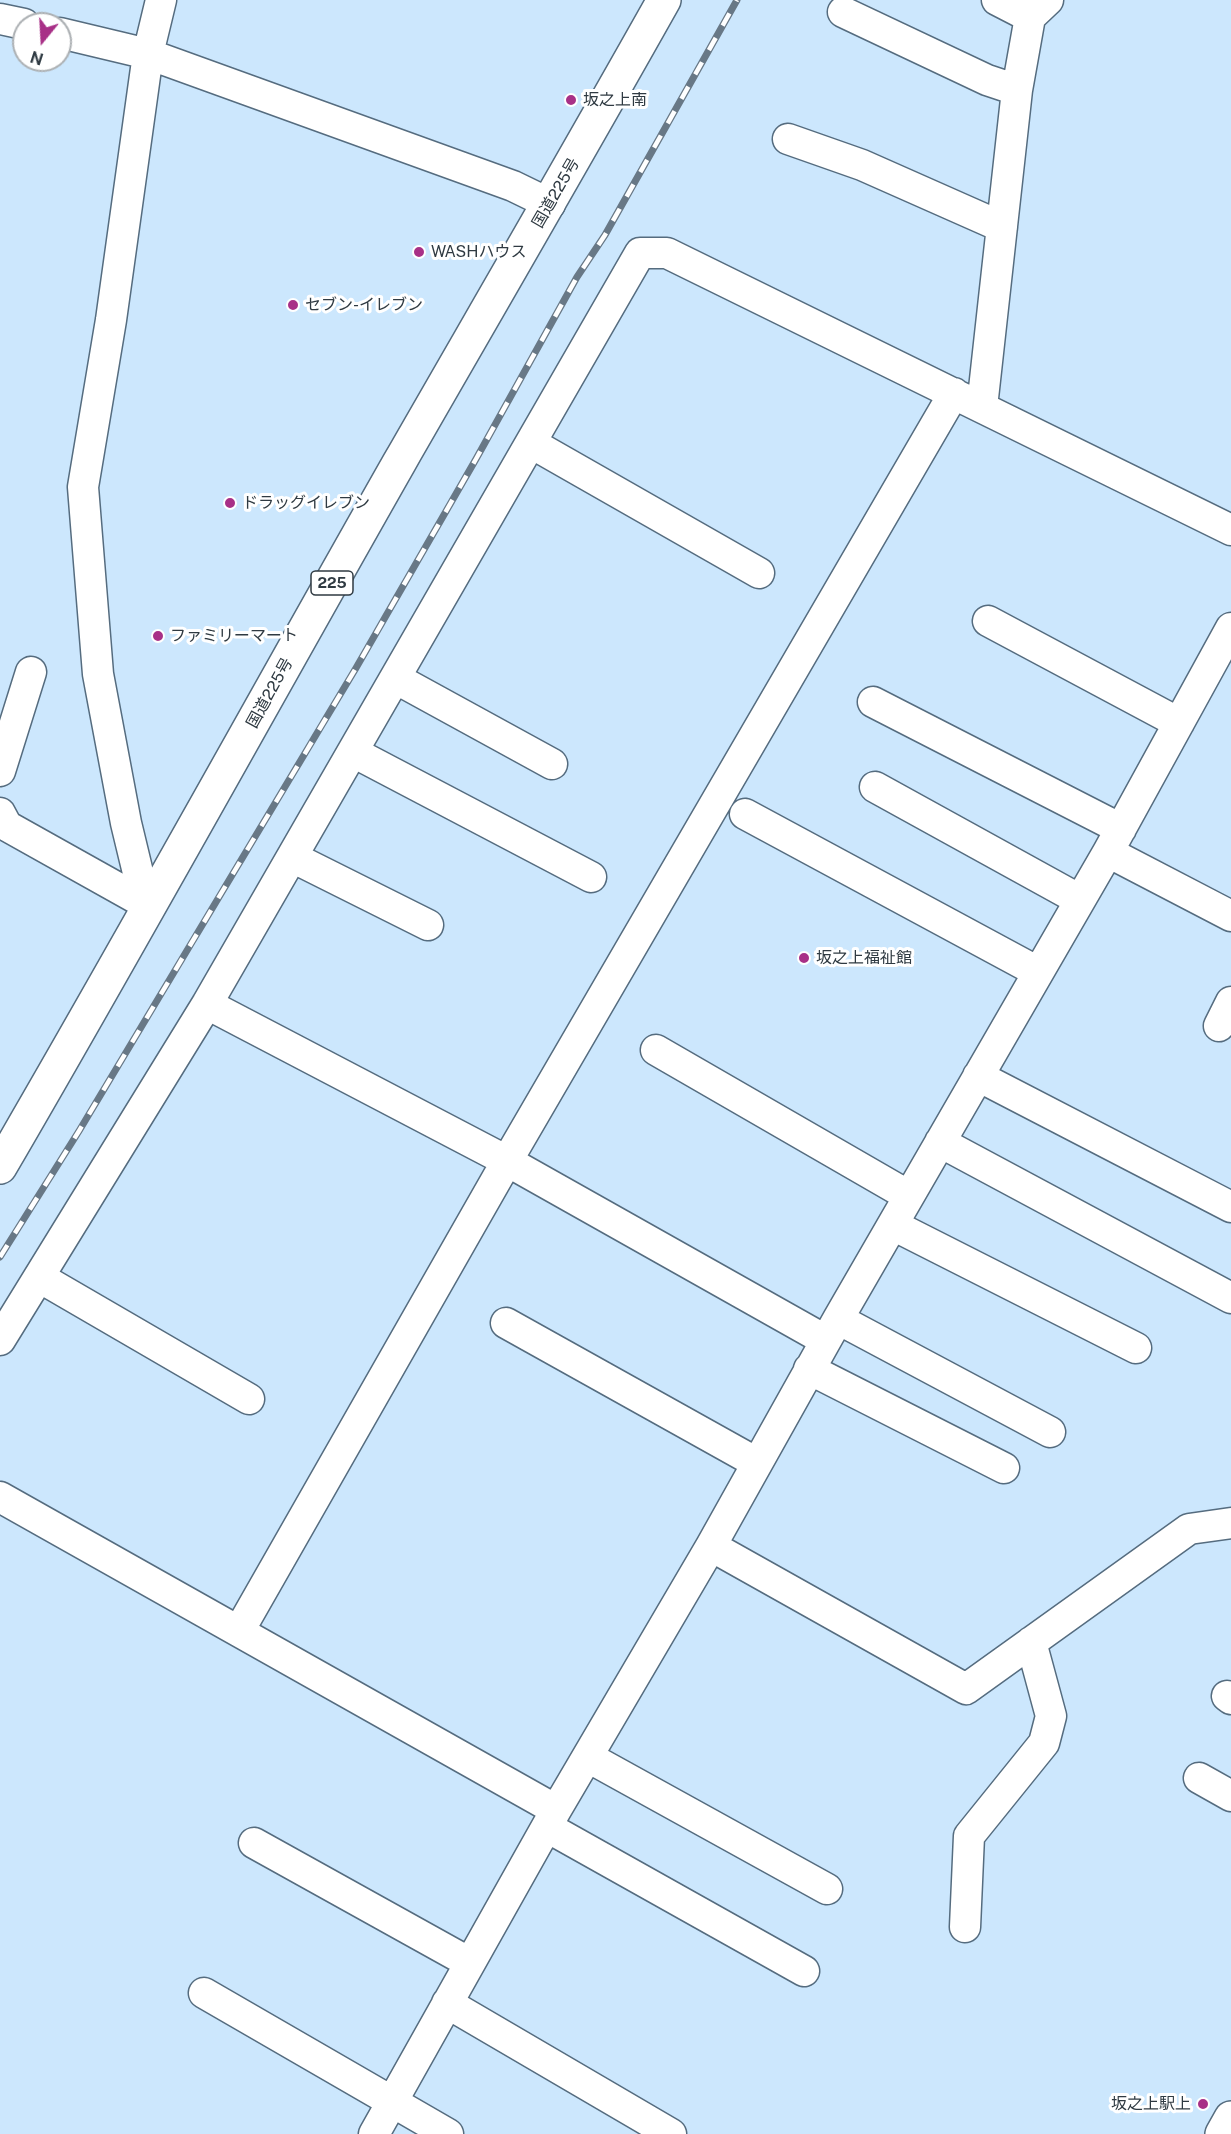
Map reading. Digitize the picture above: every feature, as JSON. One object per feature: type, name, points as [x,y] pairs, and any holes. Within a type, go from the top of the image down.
[{"type":"main road","name":"国道225号","points":[[0,1167],[399,464],[550,204],[664,0]]},
{"type":"main road","points":[[1222,2134],[1231,2118]]},
{"type":"street","points":[[150,906],[139,877],[126,823],[98,674],[83,487],[111,320],[148,54],[161,0]]},
{"type":"street","points":[[982,407],[1017,90],[1039,9],[997,0]]},
{"type":"street","points":[[843,12],[987,80],[1017,90]]},
{"type":"street","points":[[72,36],[148,54],[513,186],[550,204]]},
{"type":"street","points":[[788,139],[862,165],[1002,227]]},
{"type":"street","points":[[0,1340],[207,1004],[640,253],[667,253],[1231,530]]},
{"type":"street","points":[[239,1631],[507,1161],[954,393]]},
{"type":"street","points":[[531,443],[759,573]]},
{"type":"street","points":[[988,621],[1179,723]]},
{"type":"street","points":[[374,2134],[447,2002],[1080,900],[1231,628]]},
{"type":"street","points":[[0,771],[31,672]]},
{"type":"street","points":[[396,678],[552,764]]},
{"type":"street","points":[[873,702],[1114,840],[1231,916]]},
{"type":"street","points":[[353,752],[591,877]]},
{"type":"street","points":[[875,787],[1080,900]]},
{"type":"street","points":[[0,813],[7,826],[150,906]]},
{"type":"street","points":[[745,813],[1038,972]]},
{"type":"street","points":[[292,856],[428,925]]},
{"type":"street","points":[[207,1004],[832,1330],[1050,1432]]},
{"type":"street","points":[[656,1050],[909,1196]]},
{"type":"street","points":[[978,1076],[1231,1208]]},
{"type":"street","points":[[940,1142],[1231,1298]]},
{"type":"street","points":[[892,1225],[1136,1348]]},
{"type":"street","points":[[39,1278],[249,1399]]},
{"type":"street","points":[[506,1323],[757,1463]]},
{"type":"street","points":[[809,1370],[1004,1468]]},
{"type":"street","points":[[0,1497],[239,1631],[804,1971]]},
{"type":"street","points":[[711,1546],[966,1689],[1189,1529],[1227,1522]]},
{"type":"street","points":[[965,1927],[969,1836],[1044,1743],[1051,1716],[1032,1642]]},
{"type":"street","points":[[588,1757],[827,1889]]},
{"type":"street","points":[[1199,1778],[1231,1796]]},
{"type":"street","points":[[254,1843],[470,1963]]},
{"type":"street","points":[[204,1994],[448,2134]]},
{"type":"street","points":[[447,2002],[670,2134]]},
{"type":"railway","points":[[0,1257],[79,1131],[356,668],[737,0]]},
{"type":"place","name":"坂之上南","points":[[571,100]]},
{"type":"place","name":"WASHハウス","points":[[419,252]]},
{"type":"place","name":"セブン-イレブン","points":[[293,305]]},
{"type":"place","name":"ドラッグイレブン","points":[[230,503]]},
{"type":"place","name":"ファミリーマート","points":[[158,636]]},
{"type":"place","name":"坂之上福祉館","points":[[804,958]]},
{"type":"place","name":"坂之上駅上","points":[[1203,2104]]}]
